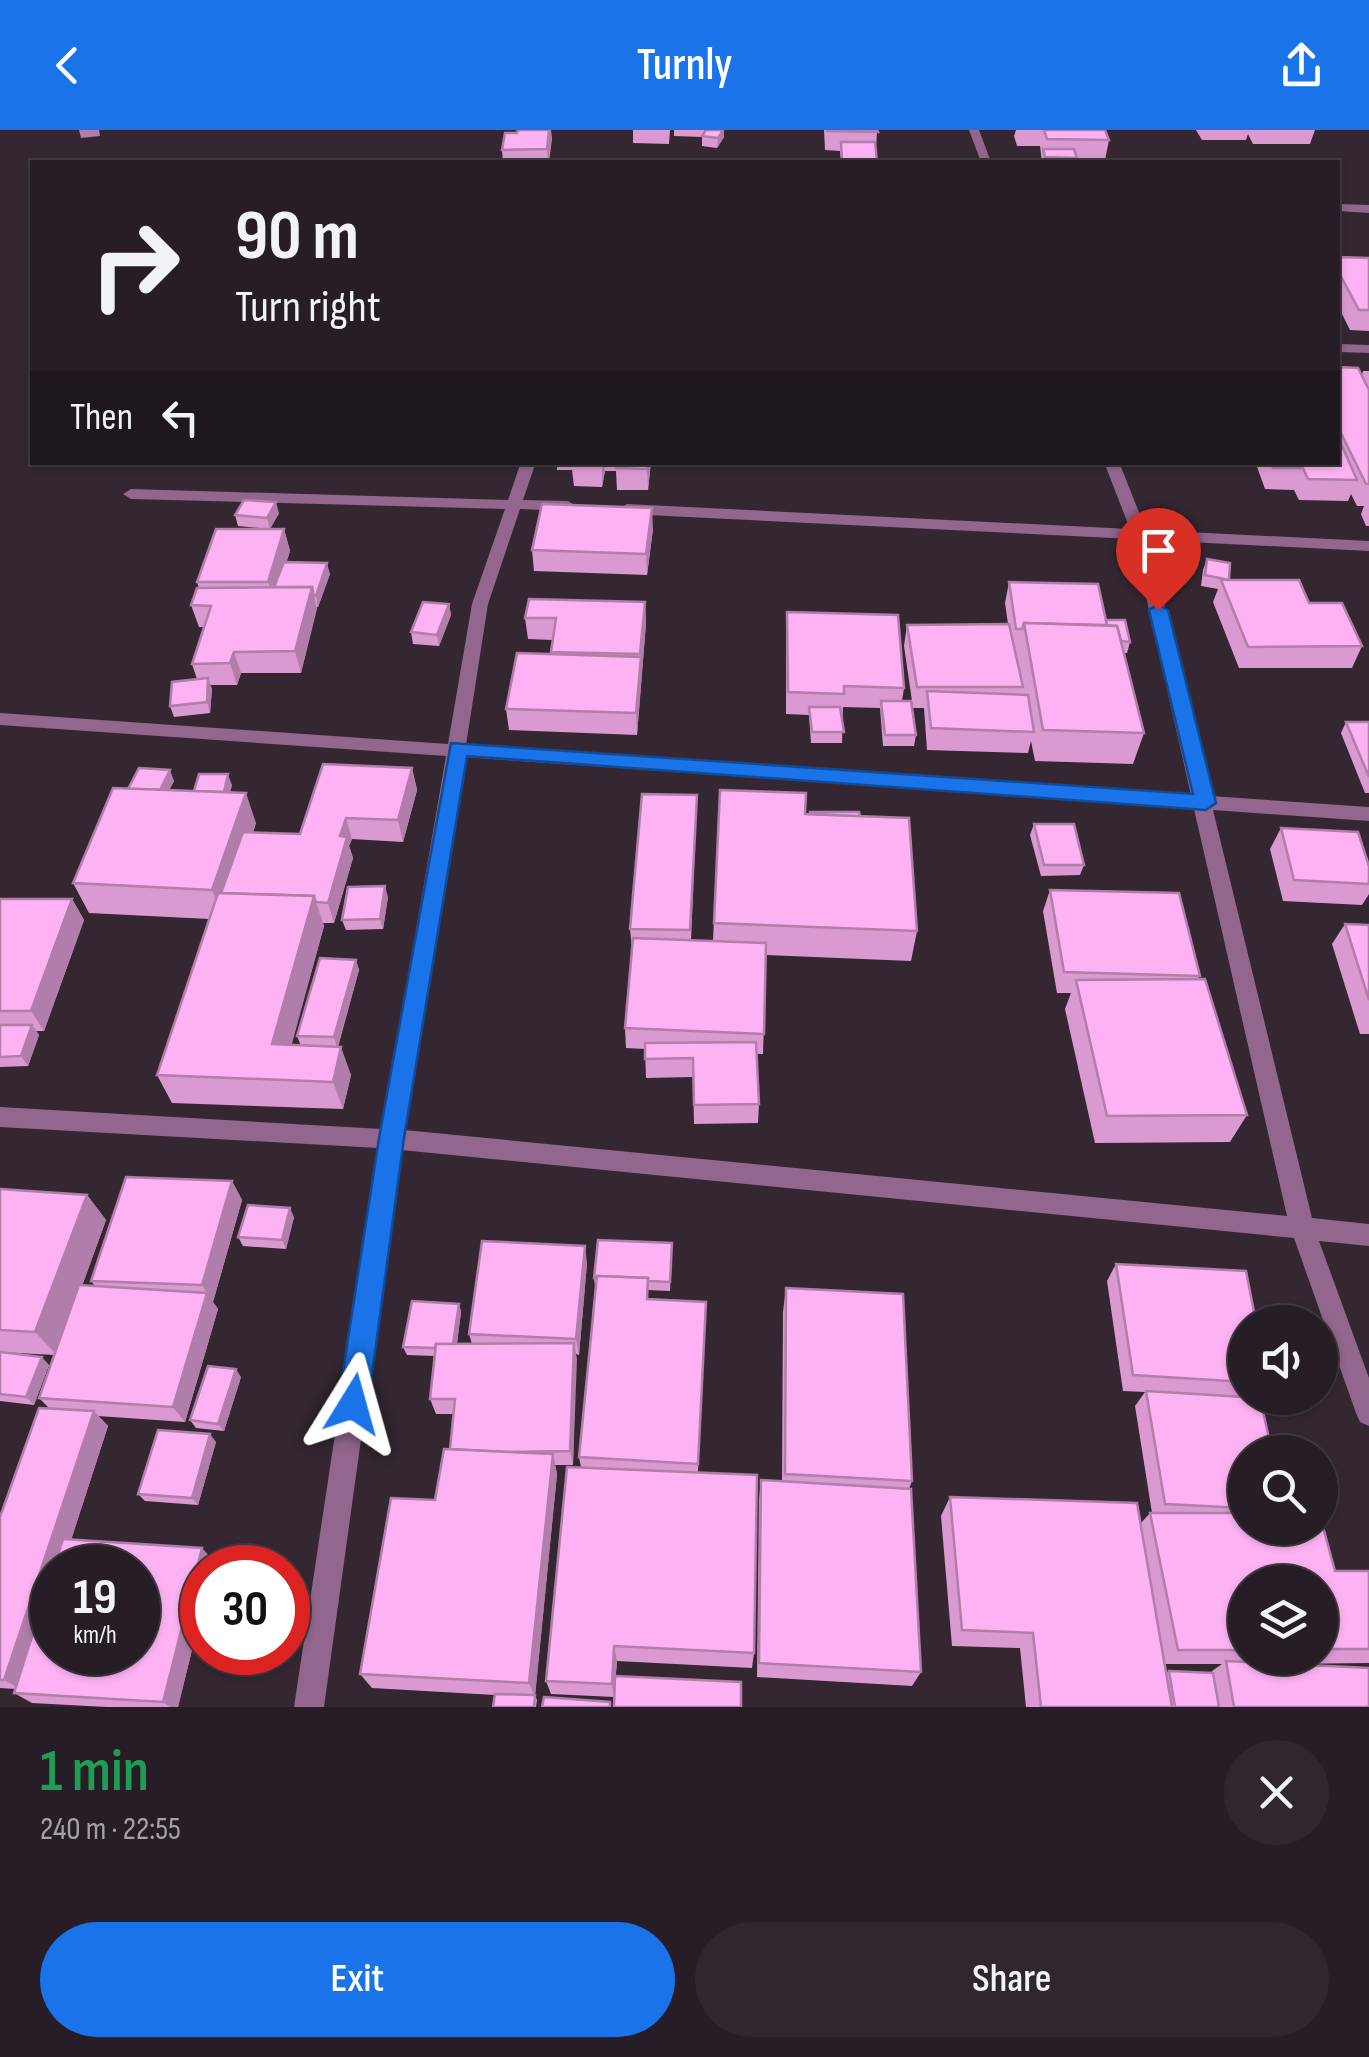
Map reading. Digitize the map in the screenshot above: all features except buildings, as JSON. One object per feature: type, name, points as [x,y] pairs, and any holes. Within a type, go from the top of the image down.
[{"type":"street","points":[[974,130],[985,160]]},
{"type":"street","points":[[1340,208],[1369,209]]},
{"type":"street","points":[[1340,348],[1369,349]]},
{"type":"street","points":[[309,1707],[392,1138],[480,604],[528,465]]},
{"type":"street","points":[[1112,465],[1139,532],[1206,803],[1302,1228],[1369,1413]]},
{"type":"street","points":[[131,494],[591,507]]},
{"type":"street","points":[[610,508],[1369,546]]},
{"type":"street","points":[[0,719],[1369,814]]},
{"type":"street","points":[[0,1117],[392,1138],[1369,1235]]},
{"type":"route","points":[[353,1404],[392,1138],[458,748],[1206,803],[1158,610]]}]
